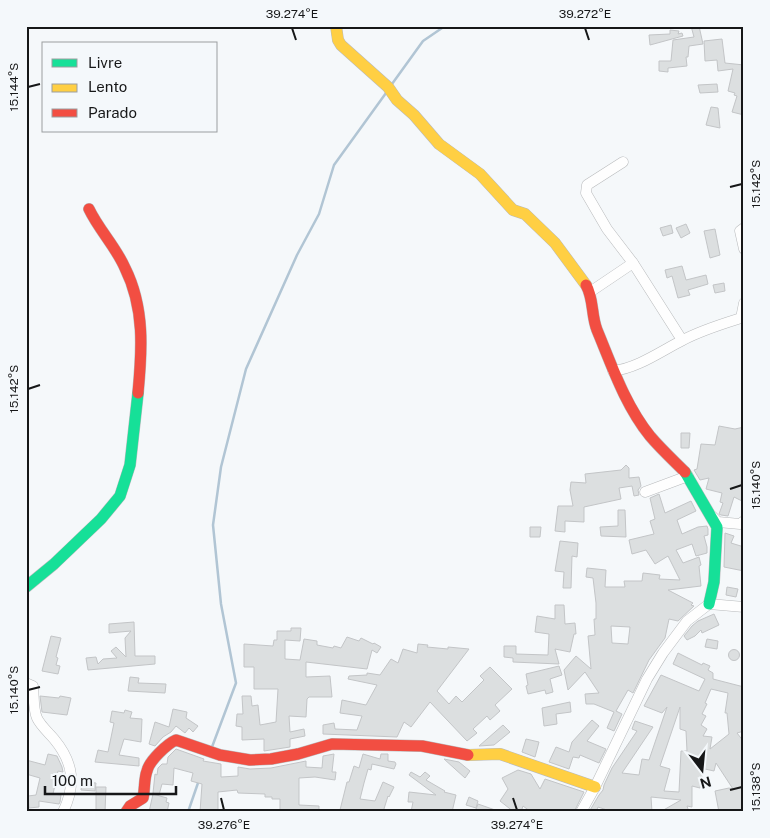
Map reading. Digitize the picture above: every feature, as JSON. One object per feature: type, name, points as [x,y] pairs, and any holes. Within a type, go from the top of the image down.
[{"type":"street","points":[[336,26],[338,40],[341,45],[388,87],[397,100],[414,115],[439,144],[480,174],[513,210],[525,214],[555,244],[590,292],[595,325],[632,409],[650,436],[688,476],[717,527],[714,582],[709,604],[687,621],[662,653],[581,812]]},
{"type":"street","points":[[623,162],[587,185],[586,193],[607,229],[633,263],[682,340]]},
{"type":"street","points":[[26,586],[54,564],[101,519],[120,496],[130,465],[142,352],[141,327],[135,292],[125,268],[89,209]]},
{"type":"street","points":[[744,228],[740,230],[744,249]]},
{"type":"street","points":[[590,292],[633,263]]},
{"type":"street","points":[[614,371],[624,370],[672,347],[682,340],[741,318],[744,303]]},
{"type":"street","points":[[645,492],[688,476]]},
{"type":"street","points":[[712,516],[718,522],[740,524],[744,521]]},
{"type":"street","points":[[709,604],[744,607]]},
{"type":"street","points":[[26,683],[33,686],[37,717],[67,757],[72,778],[70,796],[63,812]]},
{"type":"street","points":[[126,812],[130,806],[143,798],[146,786],[146,772],[149,765],[169,743],[176,740],[220,756],[250,760],[271,759],[298,754],[332,744],[422,746],[470,755],[500,754],[595,787]]},
{"type":"building","points":[[691,26],[699,26],[703,44],[689,46],[688,57],[686,57],[687,66],[668,68],[668,72],[659,71],[659,61],[671,61],[673,40],[694,37]]},
{"type":"building","points":[[670,30],[679,31],[678,34],[682,33],[683,36],[650,45],[649,35],[670,34]]},
{"type":"building","points":[[722,39],[725,63],[744,65],[744,115],[732,112],[737,96],[734,95],[735,93],[728,91],[733,69],[718,71],[717,60],[705,61],[704,41]]},
{"type":"building","points":[[717,84],[718,92],[700,93],[698,85]]},
{"type":"building","points":[[711,107],[718,108],[720,128],[706,125]]},
{"type":"building","points":[[686,224],[690,233],[681,238],[676,228]]},
{"type":"building","points":[[671,225],[673,233],[663,236],[660,228]]},
{"type":"building","points":[[715,229],[720,255],[710,258],[704,231]]},
{"type":"building","points":[[682,266],[686,280],[706,275],[708,284],[688,290],[690,295],[678,298],[672,276],[667,278],[665,270]]},
{"type":"building","points":[[724,283],[725,291],[715,293],[713,285]]},
{"type":"building","points":[[719,426],[735,429],[744,427],[744,461],[741,484],[744,486],[744,502],[734,497],[728,516],[719,514],[723,503],[720,502],[722,493],[706,489],[709,478],[700,480],[694,470],[697,469],[701,444],[715,445]]},
{"type":"building","points":[[681,433],[690,433],[689,448],[681,448]]},
{"type":"building","points":[[626,465],[629,468],[629,478],[639,477],[641,486],[638,490],[639,495],[634,496],[632,486],[619,488],[621,499],[584,507],[584,522],[565,521],[565,532],[555,531],[558,506],[573,506],[570,490],[571,482],[586,483],[585,474],[621,470]]},
{"type":"building","points":[[659,494],[665,513],[691,501],[696,511],[677,520],[682,534],[698,527],[707,526],[708,535],[704,536],[707,553],[696,556],[692,544],[676,550],[683,563],[699,557],[701,586],[668,590],[693,603],[691,605],[694,606],[678,621],[669,619],[665,638],[649,660],[633,693],[628,690],[616,711],[622,714],[614,731],[607,728],[614,712],[594,704],[586,704],[585,694],[599,693],[585,672],[568,690],[564,670],[576,656],[591,669],[588,636],[595,635],[596,603],[593,578],[586,577],[587,568],[606,570],[605,587],[625,587],[624,581],[642,581],[643,573],[660,575],[659,579],[680,580],[668,556],[655,564],[646,550],[632,554],[629,540],[654,534],[650,521],[655,519],[650,498]],"holes":[[[611,626],[630,627],[628,644],[612,643]]]},
{"type":"building","points":[[618,510],[625,510],[626,537],[601,536],[600,527],[618,526]]},
{"type":"building","points":[[530,527],[541,527],[540,537],[530,537]]},
{"type":"building","points":[[725,533],[734,536],[731,543],[744,547],[744,571],[724,567]]},
{"type":"building","points":[[560,541],[578,543],[577,557],[572,556],[571,588],[563,588],[564,572],[555,571]]},
{"type":"building","points":[[727,587],[738,589],[736,597],[726,595]]},
{"type":"building","points":[[555,605],[564,605],[565,624],[575,623],[576,634],[574,634],[570,652],[555,649],[559,664],[513,662],[513,658],[504,657],[504,646],[516,646],[516,654],[548,655],[549,634],[535,632],[537,616],[555,619]]},
{"type":"building","points":[[714,614],[719,625],[702,633],[701,630],[687,640],[684,636],[692,626],[698,621]]},
{"type":"building","points":[[134,622],[135,656],[155,656],[155,664],[88,670],[86,658],[96,657],[98,664],[103,659],[117,658],[111,651],[116,647],[126,657],[125,638],[131,631],[109,633],[109,624]]},
{"type":"building","points":[[291,628],[301,628],[300,641],[285,640],[285,659],[300,660],[304,639],[317,641],[317,645],[341,648],[347,637],[359,641],[361,638],[381,647],[377,653],[372,650],[367,669],[306,662],[306,677],[330,676],[332,697],[309,697],[307,699],[306,717],[289,716],[290,732],[304,729],[305,736],[290,739],[290,747],[264,751],[264,739],[242,740],[242,727],[236,726],[237,714],[243,714],[242,696],[251,696],[252,706],[258,705],[260,725],[276,722],[278,689],[254,689],[254,667],[244,667],[244,644],[273,646],[274,640],[277,640],[277,631],[291,631]]},
{"type":"building","points":[[51,636],[61,638],[56,657],[58,658],[56,665],[60,666],[58,674],[42,671]]},
{"type":"building","points":[[707,639],[718,641],[717,649],[705,647]]},
{"type":"building","points":[[418,644],[428,645],[427,647],[469,649],[437,691],[449,704],[456,696],[462,702],[484,680],[480,676],[490,667],[512,689],[495,705],[500,711],[490,720],[487,716],[473,729],[477,733],[467,741],[430,702],[411,727],[404,722],[397,737],[323,734],[323,725],[334,723],[335,729],[357,730],[362,716],[340,713],[342,700],[366,705],[377,685],[348,679],[349,676],[367,675],[367,673],[380,675],[391,659],[398,663],[403,649],[417,653]]},
{"type":"building","points":[[732,650],[736,650],[739,655],[738,659],[732,660],[729,657],[729,653]]},
{"type":"building","points":[[678,653],[702,665],[703,663],[710,666],[708,670],[713,673],[713,679],[744,687],[744,731],[737,733],[744,742],[744,812],[719,812],[715,791],[733,789],[716,763],[714,771],[705,769],[700,788],[692,786],[692,807],[687,806],[689,812],[660,812],[681,800],[651,797],[652,812],[613,812],[598,807],[596,812],[589,812],[603,790],[612,768],[637,731],[632,729],[635,721],[653,727],[622,773],[639,775],[642,759],[649,760],[667,707],[662,713],[644,706],[661,675],[699,691],[705,679],[673,664]],"holes":[[[711,689],[728,693],[725,713],[727,713],[729,734],[710,749],[712,737],[703,736],[707,729],[701,725],[706,716],[702,714]],[[680,707],[680,729],[686,731],[687,751],[681,751],[679,792],[664,791],[670,769],[660,766]]]},
{"type":"building","points":[[559,666],[562,675],[550,679],[553,692],[546,694],[545,690],[528,694],[526,674]]},
{"type":"building","points":[[130,677],[139,678],[138,683],[166,684],[165,693],[128,691]]},
{"type":"building","points":[[40,696],[71,698],[67,715],[42,712]]},
{"type":"building","points":[[570,702],[571,712],[556,714],[557,724],[544,726],[542,708]]},
{"type":"building","points":[[173,709],[187,712],[186,718],[198,726],[193,732],[189,728],[185,733],[176,726],[155,746],[149,744],[155,722],[169,727]]},
{"type":"building","points":[[125,710],[132,712],[130,718],[142,719],[141,742],[124,739],[119,755],[139,758],[139,766],[95,762],[98,750],[108,752],[114,723],[110,722],[112,711],[124,713]]},
{"type":"building","points":[[592,720],[599,726],[587,741],[606,749],[599,763],[580,755],[579,758],[573,757],[569,769],[549,762],[556,747],[569,752],[572,742]]},
{"type":"building","points":[[503,725],[510,732],[494,745],[479,746]]},
{"type":"building","points":[[526,739],[539,742],[535,757],[522,752]]},
{"type":"building","points":[[176,749],[204,759],[203,761],[221,764],[221,777],[238,776],[238,767],[250,769],[271,768],[306,761],[306,767],[322,768],[323,756],[334,754],[332,772],[336,772],[335,780],[315,777],[299,778],[299,805],[319,806],[319,812],[280,812],[280,799],[265,797],[265,794],[238,793],[237,790],[218,792],[218,812],[200,812],[202,784],[191,781],[193,773],[174,768],[173,785],[162,784],[159,795],[153,793],[155,774],[157,775],[158,768],[162,764],[167,764],[168,757]]},
{"type":"building","points":[[48,754],[57,756],[62,767],[63,772],[58,771],[53,794],[61,795],[60,802],[59,804],[39,801],[39,807],[29,808],[28,796],[36,795],[40,778],[26,774],[26,760],[45,765]]},
{"type":"building","points":[[363,754],[380,759],[381,754],[388,754],[388,761],[395,762],[396,764],[394,769],[372,764],[371,770],[368,769],[364,783],[360,799],[375,801],[383,782],[394,787],[388,796],[383,812],[349,812],[340,810],[347,782],[349,782],[354,766],[359,768]]},
{"type":"building","points":[[444,759],[459,762],[470,771],[465,778]]},
{"type":"building","points":[[518,770],[531,774],[540,789],[545,779],[584,792],[574,812],[531,812],[523,806],[521,812],[514,812],[500,801],[508,789],[502,778]]},
{"type":"building","points":[[411,772],[420,777],[425,772],[430,776],[426,780],[444,792],[456,795],[452,812],[411,812],[413,802],[408,802],[409,792],[436,795],[409,775]]},
{"type":"building","points":[[82,782],[96,783],[95,791],[81,790]]},
{"type":"building","points":[[96,787],[106,787],[105,812],[96,812]]},
{"type":"building","points":[[153,794],[167,798],[166,802],[169,803],[167,812],[149,812]]},
{"type":"building","points":[[469,797],[478,801],[476,808],[466,805]]},
{"type":"building","points":[[478,804],[498,811],[498,812],[475,812]]},
{"type":"waterway","points":[[392,84],[423,41],[445,26]]},
{"type":"waterway","points":[[212,747],[236,683],[221,604],[213,525],[221,467],[246,369],[297,255],[319,214],[334,165],[386,93]]},
{"type":"waterway","points":[[188,812],[199,780]]},
{"type":"traffic: fast","points":[[26,587],[54,564],[101,519],[120,496],[130,465],[138,393]]},
{"type":"traffic: fast","points":[[685,472],[717,527],[714,582],[709,604]]},
{"type":"traffic: slow","points":[[336,26],[338,40],[341,45],[388,87],[397,100],[414,115],[439,144],[480,174],[513,210],[525,214],[555,243],[586,285]]},
{"type":"traffic: slow","points":[[468,755],[500,754],[595,787]]},
{"type":"traffic: jam","points":[[89,209],[121,260],[136,298],[141,346],[138,393]]},
{"type":"traffic: jam","points":[[586,285],[589,290],[597,330],[626,398],[650,436],[685,472]]},
{"type":"traffic: jam","points":[[126,812],[130,806],[143,798],[146,774],[151,762],[163,749],[176,740],[220,755],[250,760],[271,759],[298,754],[332,744],[422,746],[468,755]]}]
